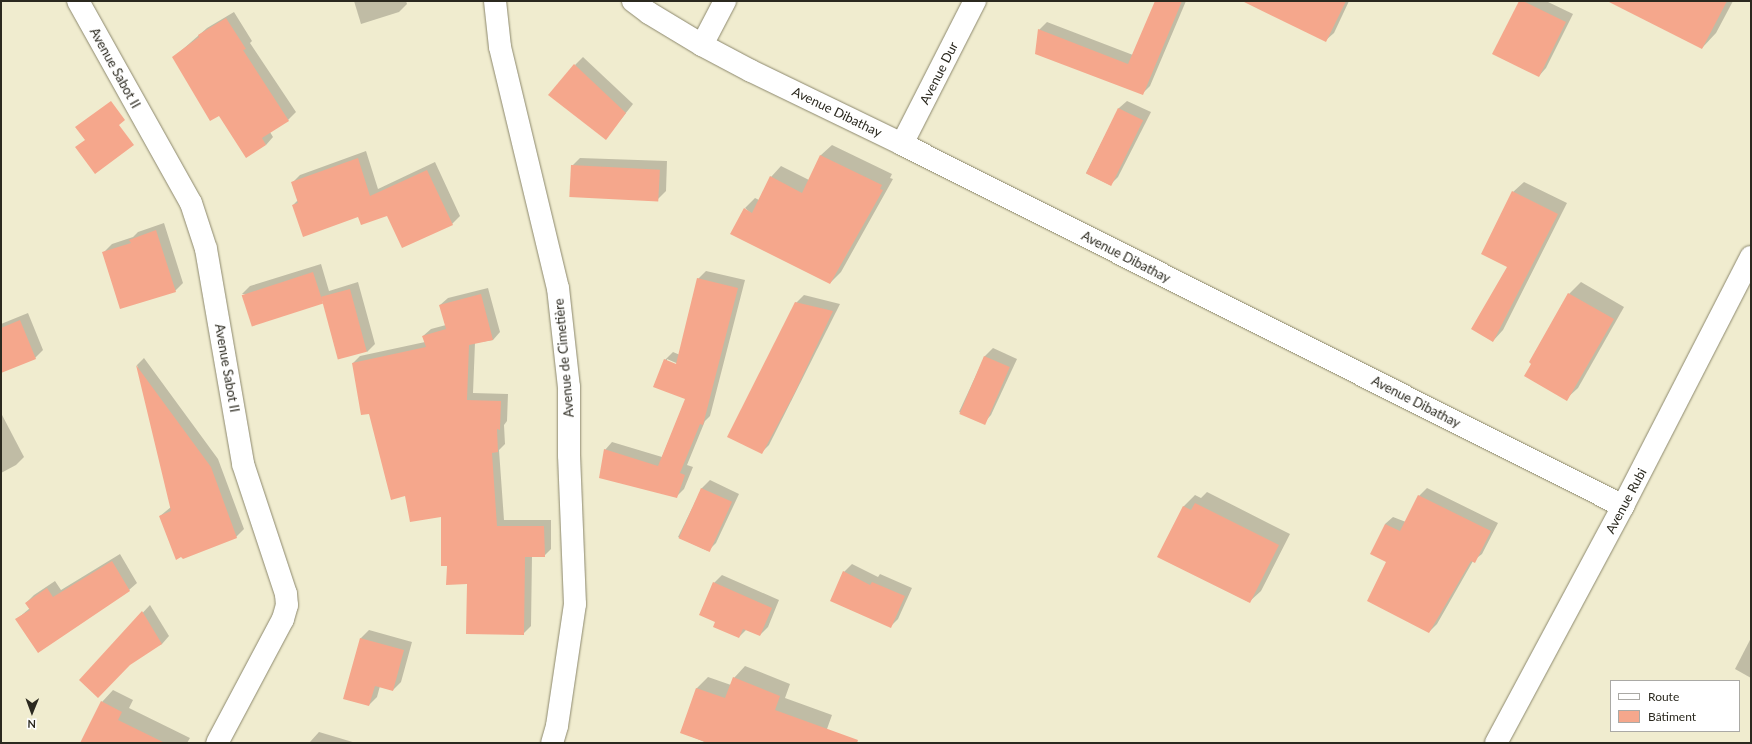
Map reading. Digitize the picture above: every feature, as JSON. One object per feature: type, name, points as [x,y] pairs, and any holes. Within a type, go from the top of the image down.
[{"type":"street","name":"Avenue Sabot II","points":[[78,1],[191,203],[206,249],[243,464],[286,594],[287,605],[283,619],[217,743]]},
{"type":"street","name":"Avenue de Cimetière","points":[[495,1],[500,48],[558,288],[569,387],[569,454],[575,604],[557,726],[552,743]]},
{"type":"street","name":"Avenue Dibathay","points":[[633,1],[649,13],[702,45],[1624,506]]},
{"type":"street","points":[[702,45],[725,1]]},
{"type":"street","name":"Avenue Dur","points":[[902,144],[975,1]]},
{"type":"street","name":"Avenue Rubi","points":[[1496,743],[1624,506],[1751,258]]},
{"type":"building","points":[[1155,1],[1182,1],[1143,95],[1035,54],[1038,29],[1128,64]]},
{"type":"building","points":[[1242,1],[1346,1],[1326,42]]},
{"type":"building","points":[[1519,1],[1523,1],[1566,22],[1539,77],[1492,54]]},
{"type":"building","points":[[1607,1],[1727,1],[1702,49]]},
{"type":"building","points":[[226,18],[246,49],[243,50],[289,121],[262,138],[266,145],[246,158],[219,116],[210,121],[172,57],[199,37],[198,35]]},
{"type":"building","points":[[574,64],[626,113],[606,140],[548,95]]},
{"type":"building","points":[[111,101],[125,120],[119,125],[134,145],[95,174],[75,147],[85,140],[75,127]]},
{"type":"building","points":[[1118,108],[1143,120],[1111,186],[1086,174]]},
{"type":"building","points":[[820,155],[882,185],[880,189],[883,190],[830,284],[730,234],[744,208],[752,213],[770,176],[802,193]]},
{"type":"building","points":[[358,158],[370,196],[427,170],[453,225],[402,248],[387,216],[361,225],[358,217],[303,237],[292,205],[298,203],[291,182]]},
{"type":"building","points":[[571,165],[660,170],[658,202],[569,197]]},
{"type":"building","points":[[1512,191],[1558,214],[1493,342],[1471,329],[1507,267],[1481,254]]},
{"type":"building","points":[[156,230],[176,292],[120,309],[102,252],[131,243],[129,240]]},
{"type":"building","points":[[313,272],[323,303],[252,327],[242,295]]},
{"type":"building","points":[[697,278],[738,288],[703,425],[700,424],[680,473],[685,475],[677,498],[599,478],[604,449],[658,466],[685,399],[653,387],[664,359],[676,364]]},
{"type":"building","points":[[350,289],[367,352],[338,360],[321,297]]},
{"type":"building","points":[[1568,293],[1614,319],[1567,401],[1524,376],[1531,364],[1529,362]]},
{"type":"building","points":[[481,294],[493,340],[469,345],[467,400],[501,401],[500,430],[497,429],[498,452],[492,453],[497,526],[544,526],[545,557],[525,557],[524,635],[466,634],[467,584],[446,585],[447,566],[441,566],[441,517],[410,522],[405,496],[391,500],[369,414],[361,415],[352,363],[426,347],[422,336],[446,329],[439,305]]},
{"type":"building","points":[[795,302],[833,311],[794,394],[762,454],[727,437]]},
{"type":"building","points":[[20,320],[36,359],[1,373],[1,328]]},
{"type":"building","points":[[984,356],[1010,367],[985,425],[959,414]]},
{"type":"building","points":[[136,365],[211,467],[237,538],[183,559],[181,557],[176,560],[159,516],[171,511]]},
{"type":"building","points":[[701,488],[732,502],[710,552],[679,538]]},
{"type":"building","points":[[1418,495],[1491,531],[1475,563],[1471,561],[1429,633],[1367,601],[1386,562],[1370,554],[1385,524],[1400,531]]},
{"type":"building","points":[[1195,503],[1279,545],[1250,603],[1157,557],[1183,506],[1191,510]]},
{"type":"building","points":[[112,561],[130,591],[38,653],[15,619],[30,610],[25,603],[47,588],[53,597]]},
{"type":"building","points":[[843,571],[870,585],[872,582],[905,596],[891,628],[830,601]]},
{"type":"building","points":[[713,582],[772,608],[760,636],[743,629],[739,638],[713,627],[715,622],[699,615]]},
{"type":"building","points":[[142,611],[162,644],[130,665],[98,698],[79,680]]},
{"type":"building","points":[[360,638],[404,650],[393,691],[375,686],[369,706],[343,699]]},
{"type":"building","points":[[733,677],[780,696],[775,710],[858,740],[857,743],[708,743],[680,733],[696,688],[725,698]]},
{"type":"building","points":[[101,701],[122,712],[118,720],[165,743],[80,743]]}]
